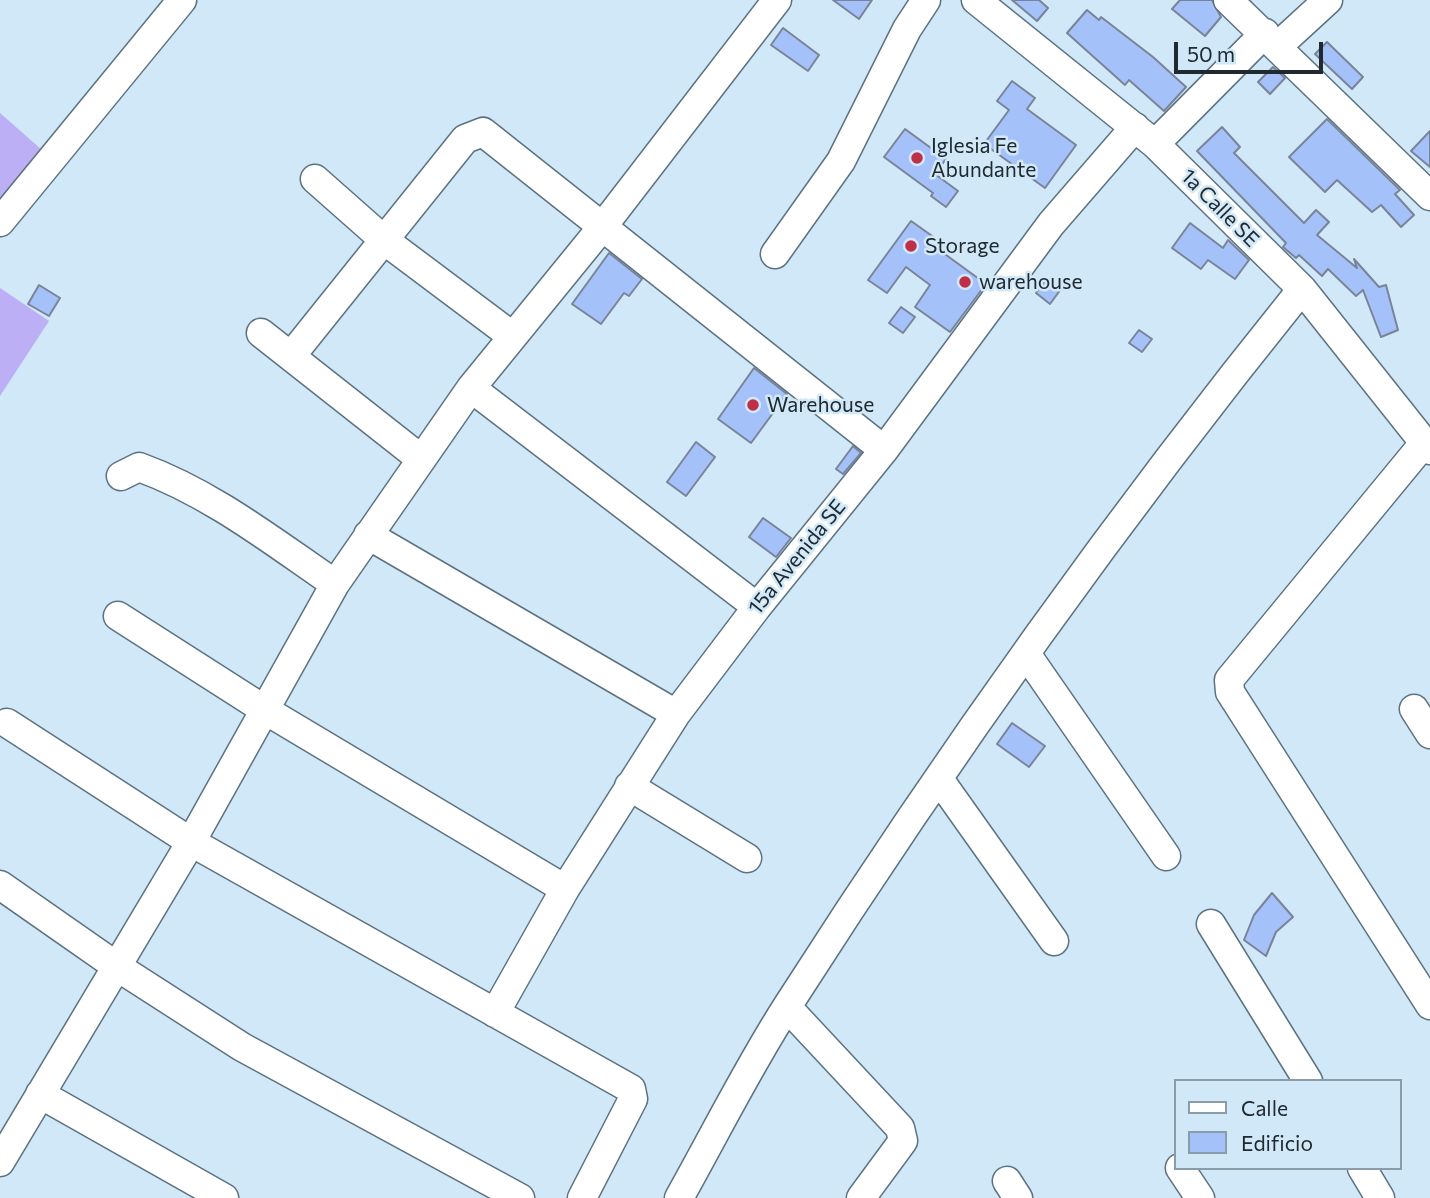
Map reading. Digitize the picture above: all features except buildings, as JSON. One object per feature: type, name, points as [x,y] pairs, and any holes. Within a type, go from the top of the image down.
[{"type":"street","points":[[0,222],[182,0]]},
{"type":"street","points":[[0,1162],[191,842],[335,584],[471,388],[603,226],[777,0]]},
{"type":"street","points":[[775,254],[841,161],[907,29],[926,0]]},
{"type":"street","name":"1a Calle SE","points":[[975,0],[1145,135],[1302,289],[1427,446]]},
{"type":"street","points":[[1228,0],[1272,39],[1430,196]]},
{"type":"street","name":"15a Avenida SE","points":[[495,1013],[565,889],[676,714],[757,607],[884,450],[1051,224],[1145,135],[1328,0]]},
{"type":"street","points":[[291,356],[465,139],[484,132],[884,450]]},
{"type":"street","points":[[315,179],[384,240],[512,336]]},
{"type":"street","points":[[679,1198],[787,1007],[939,779],[1091,562],[1205,409],[1302,289]]},
{"type":"street","points":[[261,333],[421,459]]},
{"type":"street","points":[[471,388],[757,607]]},
{"type":"street","points":[[1427,446],[1229,680],[1230,692],[1430,1005]]},
{"type":"street","points":[[121,476],[139,467],[185,487],[218,504],[335,584]]},
{"type":"street","points":[[368,535],[676,714]]},
{"type":"street","points":[[118,616],[265,710],[565,889]]},
{"type":"street","points":[[1027,655],[1166,856]]},
{"type":"street","points":[[1414,709],[1430,734]]},
{"type":"street","points":[[7,723],[191,842],[631,1089],[635,1094],[582,1198]]},
{"type":"street","points":[[939,779],[1054,941]]},
{"type":"street","points":[[629,786],[747,858]]},
{"type":"street","points":[[0,885],[116,966],[242,1047],[520,1198]]},
{"type":"street","points":[[1211,924],[1307,1079]]},
{"type":"street","points":[[787,1007],[900,1128],[903,1141],[861,1198]]},
{"type":"street","points":[[40,1094],[224,1198]]},
{"type":"street","points":[[1182,1170],[1200,1198]]},
{"type":"street","points":[[1363,1170],[1380,1198]]},
{"type":"shaded area","points":[[0,113],[50,157],[0,217]]},
{"type":"shaded area","points":[[0,288],[49,321],[0,396]]},
{"type":"place","name":"Iglesia Fe Abundante","points":[[917,158]]},
{"type":"place","name":"Storage","points":[[911,246]]},
{"type":"place","name":"warehouse","points":[[965,282]]},
{"type":"place","name":"Warehouse","points":[[753,405]]}]
